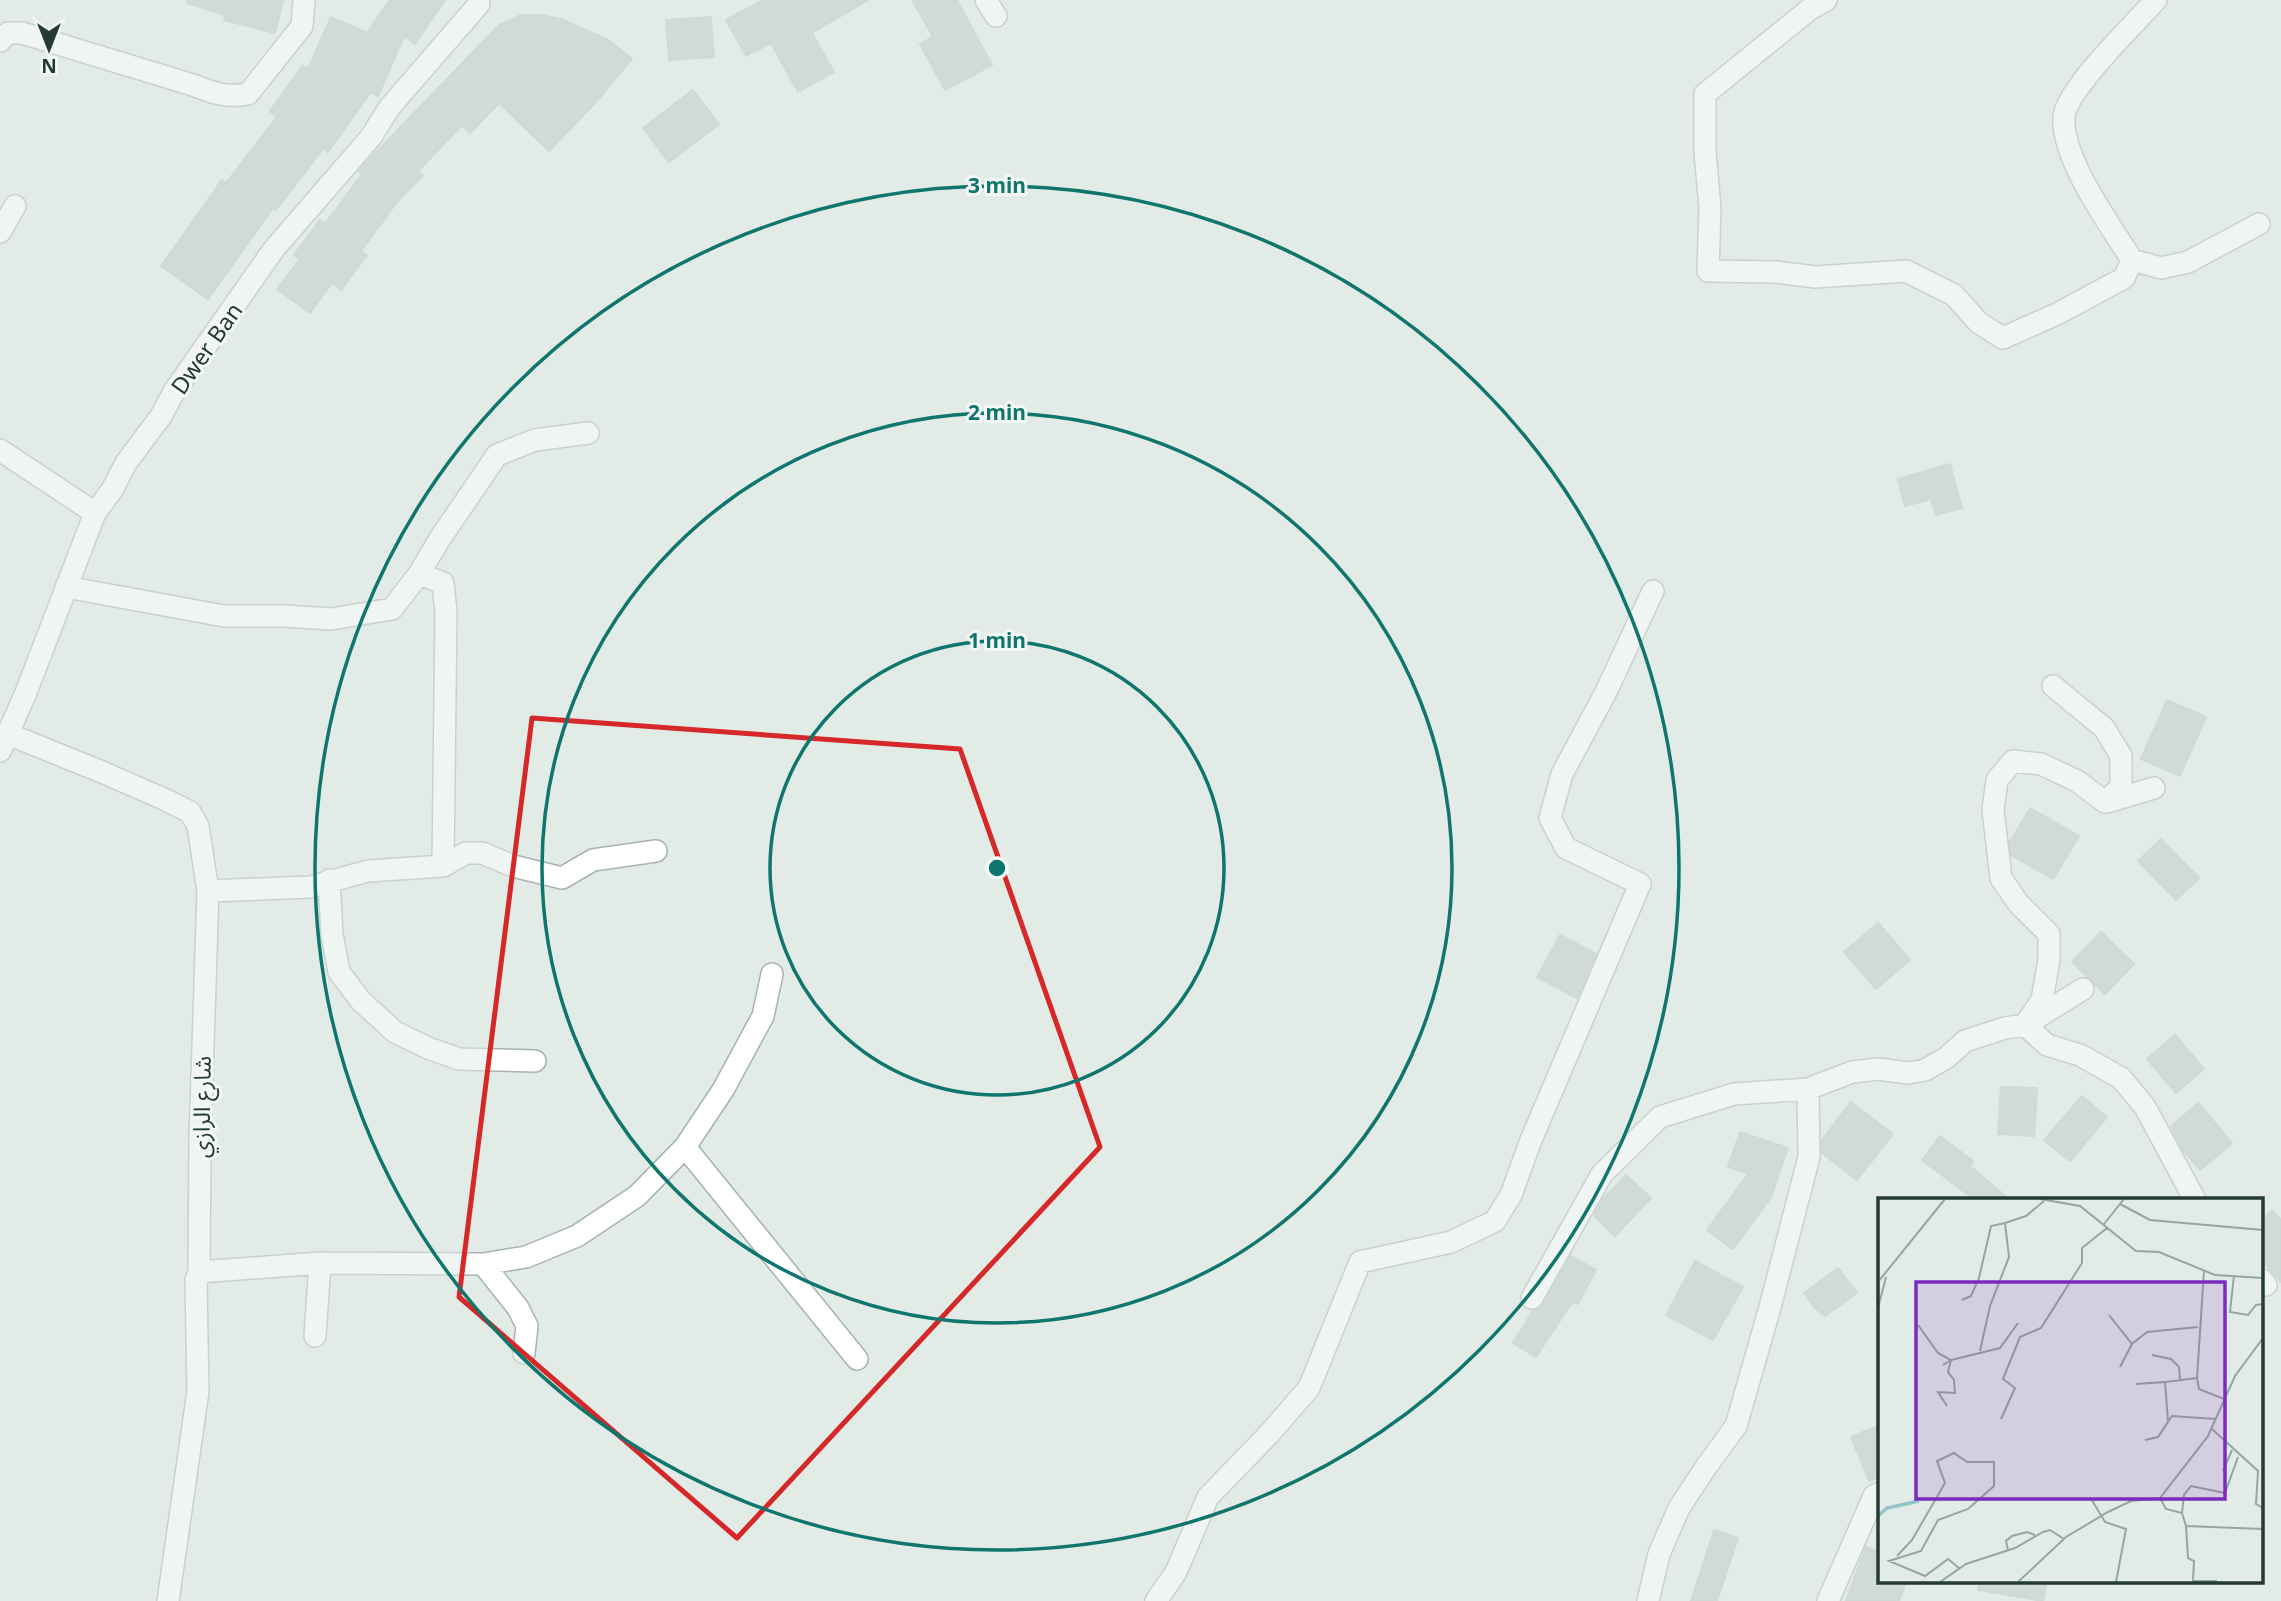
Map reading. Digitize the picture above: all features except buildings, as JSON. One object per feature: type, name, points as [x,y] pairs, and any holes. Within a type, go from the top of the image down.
[{"type":"street","points":[[0,41],[8,33],[22,33],[233,97],[248,94],[302,26],[304,0]]},
{"type":"street","points":[[1826,0],[1810,9],[1705,94],[1705,152],[1710,208],[1708,271],[1776,272],[1815,277],[1906,271],[1954,295],[1979,323],[2003,338],[2057,314],[2124,278],[2132,261]]},
{"type":"street","points":[[2156,0],[2083,79],[2064,115],[2067,145],[2094,200],[2132,261],[2161,268],[2188,262],[2259,224]]},
{"type":"street","name":"Dwer Ban","points":[[4,743],[95,513],[112,490],[126,463],[162,416],[175,390],[274,249],[370,137],[389,108],[484,1]]},
{"type":"street","points":[[0,232],[15,206]]},
{"type":"street","points":[[66,587],[224,615],[331,619],[392,609],[419,574],[497,455],[535,440],[588,433]]},
{"type":"street","points":[[0,450],[95,513]]},
{"type":"street","points":[[419,574],[443,583],[446,612],[443,866]]},
{"type":"street","points":[[1156,1601],[1176,1572],[1208,1497],[1309,1388],[1360,1262],[1451,1242],[1495,1221],[1511,1195],[1531,1140],[1640,884],[1566,848],[1550,818],[1562,774],[1605,694],[1653,591]]},
{"type":"street","points":[[2053,687],[2104,728],[2121,757],[2121,787],[2105,803]]},
{"type":"street","name":"شارع الرازي","points":[[4,743],[102,772],[190,812],[198,826],[208,891],[200,1139],[199,1272],[196,1280],[198,1391],[168,1601]]},
{"type":"street","points":[[2025,1025],[2042,1000],[2049,960],[2049,934],[2018,903],[2001,878],[1993,810],[1997,780],[2013,761],[2041,764],[2077,781],[2105,803]]},
{"type":"street","points":[[2105,803],[2154,788]]},
{"type":"street","points":[[208,891],[310,887],[368,871],[443,866],[466,853],[482,853],[513,866],[562,878],[593,860],[656,851]]},
{"type":"street","points":[[330,880],[332,934],[339,972],[361,1001],[395,1032],[459,1059],[535,1061]]},
{"type":"street","points":[[199,1272],[320,1263],[483,1264],[526,1258],[578,1236],[637,1196],[685,1147],[723,1090],[763,1016],[772,974]]},
{"type":"street","points":[[1532,1298],[1602,1174],[1660,1117],[1734,1094],[1808,1089],[1852,1072],[1878,1069],[1908,1073],[1925,1070],[1946,1058],[1965,1041],[2005,1028],[2025,1025],[2083,989]]},
{"type":"street","points":[[2025,1025],[2047,1045],[2080,1055],[2121,1078],[2145,1107],[2194,1198]]},
{"type":"street","points":[[1647,1601],[1659,1554],[1679,1508],[1736,1426],[1809,1157],[1808,1089]]},
{"type":"street","points":[[685,1147],[858,1359]]},
{"type":"street","points":[[315,1336],[320,1263]]},
{"type":"street","points":[[483,1264],[518,1308],[527,1326],[524,1353]]},
{"type":"street","points":[[1828,1601],[1874,1496],[1878,1494]]},
{"type":"highlighted area","points":[[532,718],[960,749],[1100,1147],[737,1538],[459,1297]]}]
